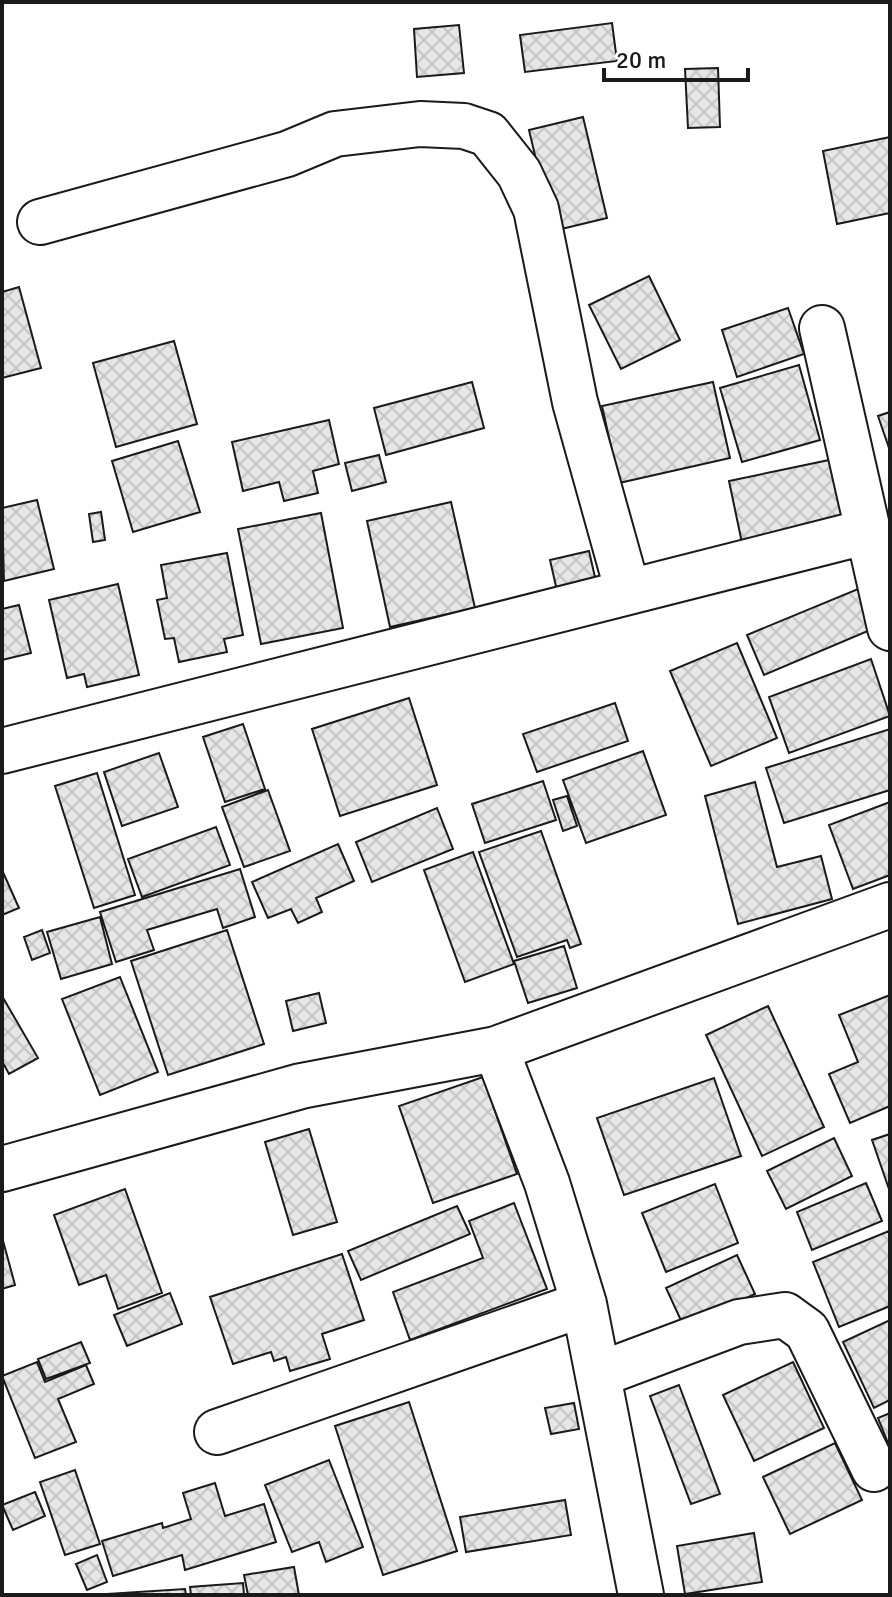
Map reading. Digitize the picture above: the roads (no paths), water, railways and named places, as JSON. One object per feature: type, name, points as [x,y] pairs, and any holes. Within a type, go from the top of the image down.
[{"type":"street","points":[[40,222],[287,154],[335,134],[420,124],[464,126],[488,134],[519,173],[536,209],[575,402],[628,592]]},
{"type":"street","points":[[822,328],[890,628]]},
{"type":"street","points":[[2,751],[869,531]]},
{"type":"street","points":[[2,1169],[301,1086],[496,1049],[890,905]]},
{"type":"street","points":[[496,1049],[547,1183],[584,1304],[641,1595]]},
{"type":"street","points":[[217,1432],[584,1304]]},
{"type":"street","points":[[598,1375],[739,1322],[785,1315],[807,1331],[874,1469]]}]
